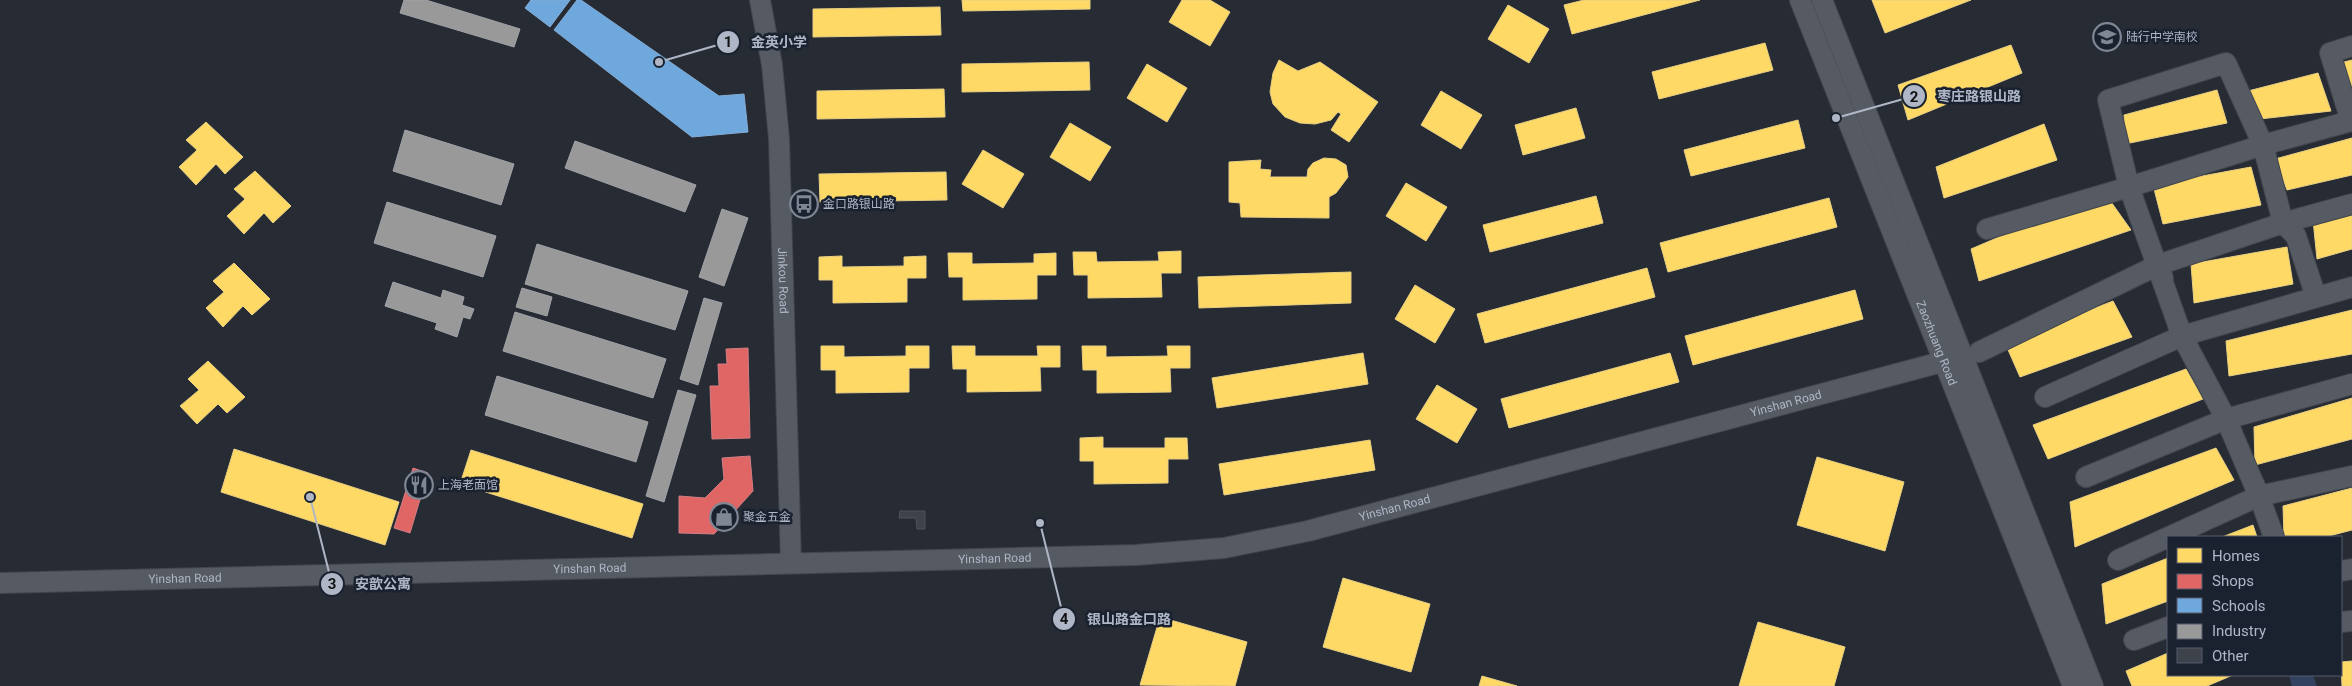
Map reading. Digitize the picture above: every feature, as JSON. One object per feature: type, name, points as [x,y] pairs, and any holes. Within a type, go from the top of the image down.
[{"type":"street","name":"Jinkou Road","points":[[760,0],[772,64],[780,148],[791,563]]},
{"type":"street","name":"Zaozhuang Road","points":[[1800,0],[2073,686]]},
{"type":"street","name":"Zaozhuang Road","points":[[1822,0],[1972,354],[2093,686]]},
{"type":"street","points":[[1987,229],[2264,145],[2351,121],[2330,53],[2352,46]]},
{"type":"street","points":[[2274,536],[2259,496],[2226,419],[2182,336],[2129,187],[2108,100],[2226,64],[2264,145],[2283,223],[2296,236],[2316,297]]},
{"type":"street","name":"Yinshan Road","points":[[0,583],[1136,555],[1232,546],[1308,532],[1972,354],[2158,265],[2283,223],[2352,204]]},
{"type":"street","points":[[2045,397],[2182,336],[2352,287]]},
{"type":"street","points":[[2086,476],[2226,419],[2352,384]]},
{"type":"street","points":[[2171,536],[2259,496],[2352,476]]},
{"type":"street","points":[[2118,560],[2167,538]]},
{"type":"street","points":[[2134,640],[2167,627]]},
{"type":"water","points":[[2289,676],[2313,676],[2317,686],[2292,686]]},
{"type":"building: Homes","points":[[962,0],[1090,0],[1090,9],[963,11]]},
{"type":"building: Homes","points":[[1182,0],[1210,0],[1230,12],[1210,46],[1169,22]]},
{"type":"building: Homes","points":[[1584,0],[1700,0],[1572,34],[1564,5]]},
{"type":"building: Homes","points":[[1872,0],[1971,0],[1885,33]]},
{"type":"building: Homes","points":[[1508,5],[1549,29],[1529,63],[1488,39]]},
{"type":"building: Homes","points":[[940,7],[941,35],[813,37],[813,9]]},
{"type":"building: Homes","points":[[1765,43],[1773,70],[1659,99],[1652,72]]},
{"type":"building: Homes","points":[[2011,45],[2022,73],[1908,120],[1898,85]]},
{"type":"building: Homes","points":[[1279,60],[1298,71],[1320,62],[1378,102],[1349,142],[1331,130],[1341,114],[1338,112],[1331,120],[1315,124],[1300,123],[1285,117],[1273,104],[1270,92],[1273,73]]},
{"type":"building: Homes","points":[[2352,60],[2352,92],[2350,92],[2344,62]]},
{"type":"building: Homes","points":[[1089,62],[1090,90],[962,92],[962,64]]},
{"type":"building: Homes","points":[[1147,64],[1187,88],[1167,122],[1127,98]]},
{"type":"building: Homes","points":[[2318,73],[2331,111],[2251,120],[2248,91]]},
{"type":"building: Homes","points":[[944,89],[945,117],[817,119],[817,91]]},
{"type":"building: Homes","points":[[2217,90],[2227,123],[2125,144],[2124,115]]},
{"type":"building: Homes","points":[[1441,91],[1482,115],[1461,149],[1421,125]]},
{"type":"building: Homes","points":[[1576,108],[1585,138],[1523,155],[1515,125]]},
{"type":"building: Homes","points":[[1798,120],[1805,148],[1691,176],[1684,150]]},
{"type":"building: Homes","points":[[206,122],[243,157],[225,174],[216,164],[196,185],[179,167],[197,150],[186,140]]},
{"type":"building: Homes","points":[[1070,123],[1111,147],[1090,181],[1050,157]]},
{"type":"building: Homes","points":[[2044,124],[2057,160],[1944,198],[1936,167]]},
{"type":"building: Homes","points":[[2352,138],[2352,175],[2287,190],[2275,159]]},
{"type":"building: Homes","points":[[983,150],[1024,174],[1003,208],[962,184]]},
{"type":"building: Homes","points":[[1324,158],[1336,159],[1346,165],[1348,177],[1336,193],[1329,197],[1329,218],[1241,217],[1240,203],[1229,202],[1229,162],[1261,160],[1260,169],[1271,170],[1270,177],[1307,177],[1308,169],[1313,163]]},
{"type":"building: Homes","points":[[2251,167],[2261,205],[2163,224],[2153,185]]},
{"type":"building: Homes","points":[[255,171],[291,206],[273,223],[264,213],[244,234],[227,216],[245,199],[234,189]]},
{"type":"building: Homes","points":[[946,172],[947,200],[820,202],[819,174]]},
{"type":"building: Homes","points":[[1406,183],[1447,207],[1426,241],[1386,216]]},
{"type":"building: Homes","points":[[2104,192],[2131,230],[1979,281],[1971,249]]},
{"type":"building: Homes","points":[[1596,196],[1603,223],[1490,252],[1483,225]]},
{"type":"building: Homes","points":[[1829,198],[1837,227],[1668,272],[1660,243]]},
{"type":"building: Homes","points":[[2352,212],[2352,249],[2317,259],[2313,220]]},
{"type":"building: Homes","points":[[2287,247],[2293,284],[2194,303],[2191,264]]},
{"type":"building: Homes","points":[[1181,251],[1181,273],[1161,273],[1162,297],[1088,298],[1088,275],[1074,275],[1073,252],[1096,252],[1097,262],[1159,261],[1158,252]]},
{"type":"building: Homes","points":[[948,253],[972,253],[972,264],[1034,263],[1034,254],[1056,253],[1056,275],[1037,275],[1037,299],[963,300],[963,277],[949,277]]},
{"type":"building: Homes","points":[[842,256],[842,267],[904,266],[904,257],[926,256],[926,278],[907,278],[907,302],[833,303],[833,280],[819,280],[819,257]]},
{"type":"building: Homes","points":[[234,263],[270,299],[252,315],[243,306],[223,327],[206,308],[224,292],[213,281]]},
{"type":"building: Homes","points":[[1647,268],[1655,297],[1485,343],[1477,314]]},
{"type":"building: Homes","points":[[1351,272],[1351,303],[1199,308],[1198,277]]},
{"type":"building: Homes","points":[[1415,285],[1455,309],[1435,343],[1395,319]]},
{"type":"building: Homes","points":[[1855,290],[1863,319],[1693,365],[1685,336]]},
{"type":"building: Homes","points":[[2113,301],[2132,337],[2020,377],[2005,343]]},
{"type":"building: Homes","points":[[2352,310],[2352,354],[2229,376],[2226,341]]},
{"type":"building: Homes","points":[[821,346],[844,346],[844,357],[906,356],[906,346],[929,346],[929,368],[909,368],[909,392],[836,393],[836,370],[821,370]]},
{"type":"building: Homes","points":[[952,346],[975,346],[975,356],[1038,356],[1037,346],[1060,346],[1060,367],[1040,367],[1041,391],[967,392],[967,369],[953,369]]},
{"type":"building: Homes","points":[[1082,346],[1106,346],[1106,357],[1168,356],[1167,346],[1190,346],[1190,368],[1170,368],[1171,392],[1097,393],[1097,370],[1083,370]]},
{"type":"building: Homes","points":[[1363,353],[1368,384],[1217,408],[1212,378]]},
{"type":"building: Homes","points":[[1670,353],[1679,382],[1509,428],[1501,399]]},
{"type":"building: Homes","points":[[208,361],[245,397],[227,413],[218,404],[197,424],[180,406],[199,390],[188,379]]},
{"type":"building: Homes","points":[[2186,369],[2203,399],[2048,459],[2033,425]]},
{"type":"building: Homes","points":[[1437,385],[1477,409],[1457,443],[1416,419]]},
{"type":"building: Homes","points":[[2352,398],[2352,439],[2255,465],[2254,427]]},
{"type":"building: Homes","points":[[1103,437],[1103,448],[1165,448],[1165,438],[1187,438],[1188,459],[1168,459],[1168,483],[1094,484],[1094,461],[1080,461],[1080,438]]},
{"type":"building: Homes","points":[[1370,440],[1375,470],[1224,495],[1219,464]]},
{"type":"building: Homes","points":[[2216,448],[2234,480],[2075,547],[2070,502]]},
{"type":"building: Homes","points":[[234,449],[399,502],[385,545],[221,492]]},
{"type":"building: Homes","points":[[471,450],[643,504],[632,538],[460,484]]},
{"type":"building: Homes","points":[[1817,457],[1904,482],[1885,551],[1797,525]]},
{"type":"building: Homes","points":[[2352,488],[2352,530],[2329,536],[2284,536],[2283,506]]},
{"type":"building: Homes","points":[[2253,525],[2257,536],[2225,536]]},
{"type":"building: Homes","points":[[2167,558],[2167,601],[2106,624],[2102,584]]},
{"type":"building: Homes","points":[[1343,578],[1430,604],[1411,672],[1323,647]]},
{"type":"building: Homes","points":[[1160,617],[1247,642],[1235,686],[1140,685]]},
{"type":"building: Homes","points":[[1758,622],[1845,647],[1834,686],[1739,686]]},
{"type":"building: Homes","points":[[2167,653],[2167,676],[2231,676],[2207,686],[2132,686],[2126,671]]},
{"type":"building: Homes","points":[[2352,661],[2352,686],[2342,686],[2342,662]]},
{"type":"building: Homes","points":[[1482,676],[1517,686],[1479,686]]},
{"type":"building: Shops","points":[[748,348],[750,438],[712,439],[710,386],[719,386],[718,364],[727,364],[726,349]]},
{"type":"building: Shops","points":[[750,456],[753,491],[714,534],[679,533],[679,496],[705,498],[724,479],[722,458]]},
{"type":"building: Shops","points":[[413,468],[428,473],[410,533],[394,528]]},
{"type":"building: Schools","points":[[531,0],[570,0],[550,27],[525,8]]},
{"type":"building: Schools","points":[[577,0],[581,0],[719,96],[744,94],[748,132],[692,137],[554,30]]},
{"type":"building: Industry","points":[[404,0],[426,0],[520,29],[514,47],[400,13]]},
{"type":"building: Industry","points":[[405,130],[514,164],[501,205],[393,171]]},
{"type":"building: Industry","points":[[575,141],[696,185],[685,212],[565,168]]},
{"type":"building: Industry","points":[[387,202],[496,236],[483,277],[374,243]]},
{"type":"building: Industry","points":[[722,209],[748,218],[724,286],[699,277]]},
{"type":"building: Industry","points":[[537,244],[688,291],[675,330],[525,284]]},
{"type":"building: Industry","points":[[393,282],[441,298],[443,290],[464,297],[462,305],[474,309],[470,319],[463,317],[457,337],[435,329],[437,323],[385,306]]},
{"type":"building: Industry","points":[[522,288],[552,297],[547,316],[516,307]]},
{"type":"building: Industry","points":[[704,298],[722,303],[698,385],[680,379]]},
{"type":"building: Industry","points":[[515,312],[666,359],[653,398],[503,351]]},
{"type":"building: Industry","points":[[497,376],[648,422],[636,462],[485,415]]},
{"type":"building: Industry","points":[[678,390],[696,395],[664,502],[646,496]]},
{"type":"building: Other","points":[[900,511],[925,511],[925,529],[917,529],[916,518],[899,518]]},
{"type":"place","name":"陆行中学南校","points":[[2107,37]]},
{"type":"place","name":"金英小学","points":[[659,62]]},
{"type":"place","name":"枣庄路银山路","points":[[1836,118]]},
{"type":"place","name":"金口路银山路","points":[[804,204]]},
{"type":"place","name":"上海老面馆","points":[[419,485]]},
{"type":"place","name":"安歆公寓","points":[[310,497]]},
{"type":"place","name":"聚金五金","points":[[724,517]]},
{"type":"place","name":"银山路金口路","points":[[1040,523]]}]
